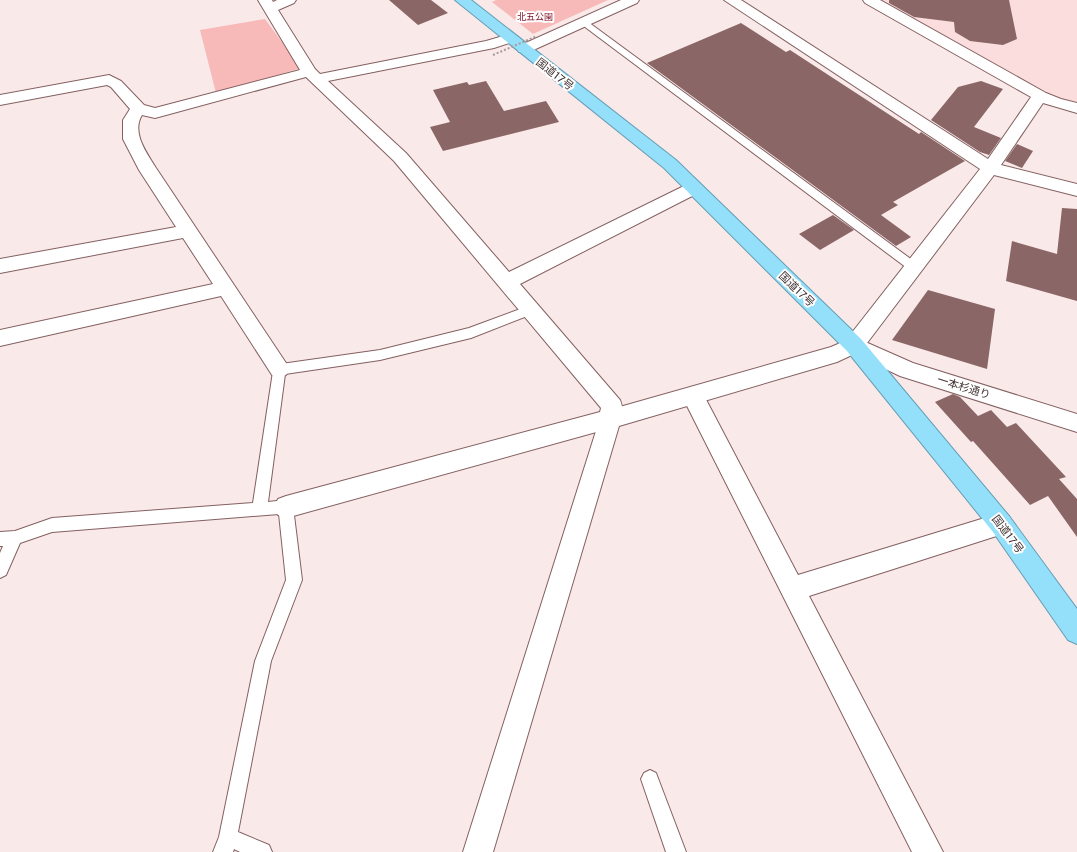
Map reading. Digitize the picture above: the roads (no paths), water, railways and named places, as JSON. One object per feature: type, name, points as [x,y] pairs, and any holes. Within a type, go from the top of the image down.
[{"type":"highway","name":"国道17号","points":[[462,0],[670,164],[854,345],[1001,524],[1077,631]]},
{"type":"street","points":[[289,0],[267,4],[313,75],[400,156],[531,310],[611,413]]},
{"type":"street","points":[[524,49],[632,0]]},
{"type":"street","points":[[731,0],[990,168],[1077,190]]},
{"type":"street","points":[[870,0],[1040,96],[1056,103],[1077,108]]},
{"type":"street","points":[[0,100],[109,80],[116,84],[138,109],[155,113],[313,75],[488,45],[510,38]]},
{"type":"street","points":[[286,507],[611,413],[693,396],[837,354],[854,345],[915,268],[990,168],[1040,96]]},
{"type":"street","points":[[138,109],[131,120],[131,139],[148,170],[279,369]]},
{"type":"street","points":[[507,282],[694,188]]},
{"type":"street","points":[[0,266],[188,231]]},
{"type":"street","points":[[0,338],[226,288]]},
{"type":"street","name":"一本杉通り","points":[[854,345],[908,370],[1077,423]]},
{"type":"street","points":[[693,396],[928,852]]},
{"type":"street","points":[[478,852],[611,413]]},
{"type":"street","points":[[793,590],[1001,524]]},
{"type":"lane","points":[[584,22],[915,268]]},
{"type":"lane","points":[[260,509],[279,369],[380,355],[471,333],[531,310]]},
{"type":"lane","points":[[0,539],[16,538],[52,526],[286,507],[294,580],[263,661],[226,844],[262,852]]},
{"type":"lane","points":[[0,570],[16,538]]},
{"type":"lane","points":[[650,779],[676,852]]},
{"type":"park label","name":"北五公園","points":[[535,16]]}]
